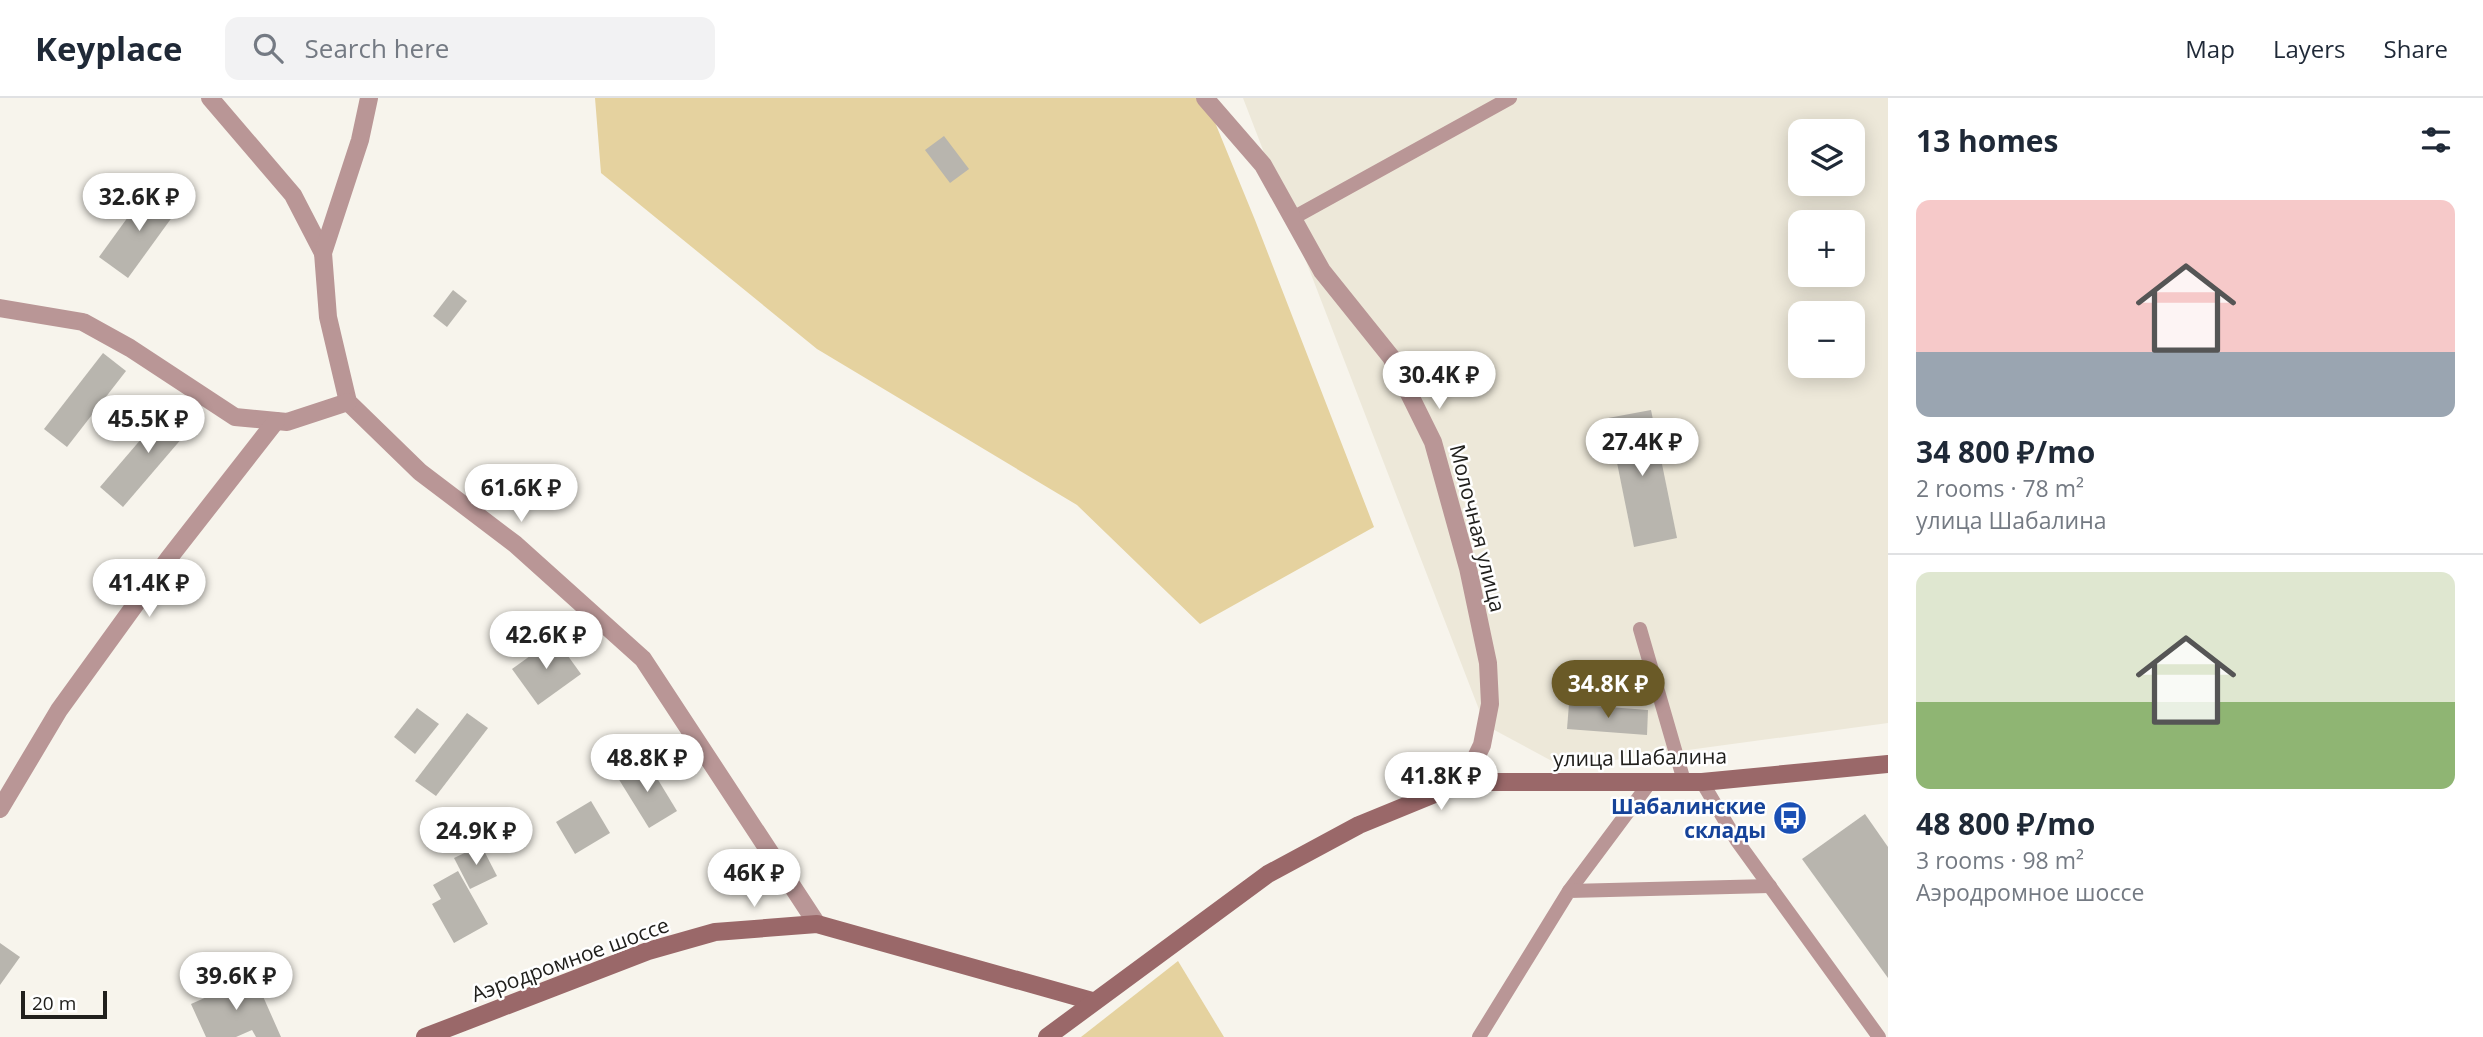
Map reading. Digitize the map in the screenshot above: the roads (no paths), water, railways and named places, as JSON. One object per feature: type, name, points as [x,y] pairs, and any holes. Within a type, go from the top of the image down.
[{"type":"main road","name":"улица Шабалина","points":[[1047,1037],[1092,1001],[1268,874],[1359,825],[1464,782],[1693,782],[1887,766]]},
{"type":"main road","name":"Аэродромное шоссе","points":[[425,1037],[648,951],[715,932],[817,924],[1092,1001]]},
{"type":"street","points":[[210,98],[293,195],[323,253]]},
{"type":"street","points":[[369,98],[360,140],[323,253],[328,317],[348,402],[420,472],[515,544],[643,659],[817,924]]},
{"type":"street","name":"Молочная улица","points":[[1205,98],[1263,165],[1322,271],[1391,357],[1433,442],[1468,568],[1488,663],[1490,704],[1482,745],[1464,782]]},
{"type":"street","points":[[0,308],[83,322],[130,348],[235,418],[287,422],[348,402]]},
{"type":"street","points":[[0,808],[59,710],[169,558],[276,421]]},
{"type":"lane","points":[[1293,218],[1510,98]]},
{"type":"lane","points":[[1640,629],[1693,782],[1879,1037]]},
{"type":"lane","points":[[1479,1037],[1569,891],[1651,781]]},
{"type":"lane","points":[[1569,891],[1770,886]]},
{"type":"place","name":"Шабалинские склады","points":[[1790,818]]}]
